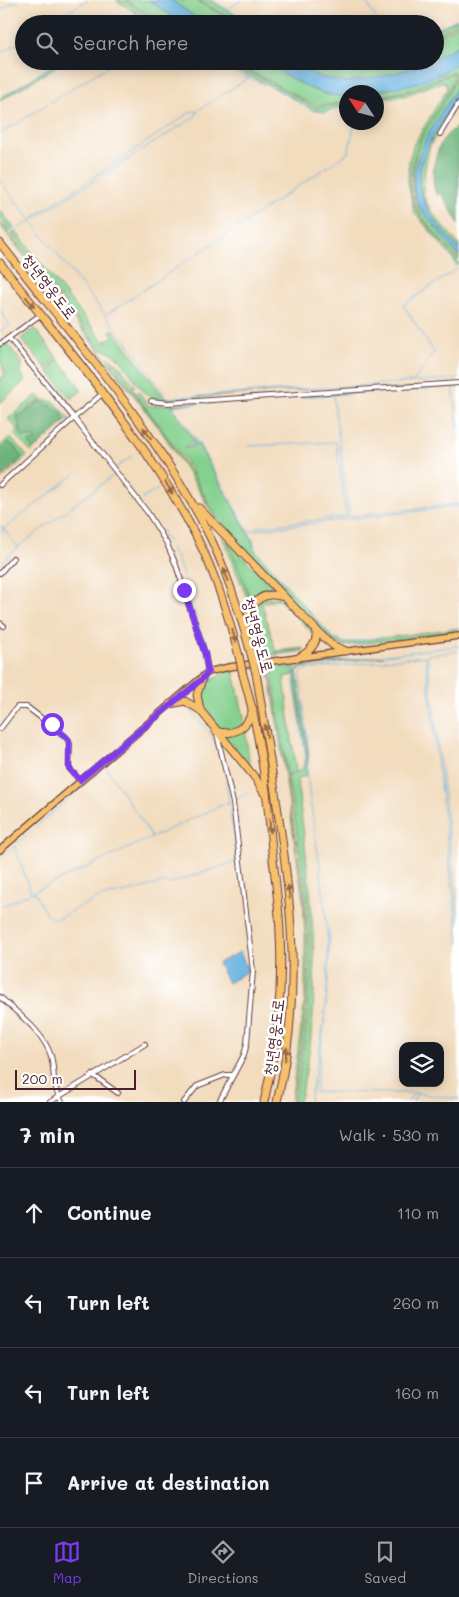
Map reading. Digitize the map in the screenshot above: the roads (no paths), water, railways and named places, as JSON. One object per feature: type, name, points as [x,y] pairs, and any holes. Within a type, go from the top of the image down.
[{"type":"highway","name":"청년영웅도로","points":[[0,243],[135,417],[182,486],[218,556],[244,628],[256,673],[285,858],[293,933],[292,999],[285,1064],[277,1102]]},
{"type":"highway","name":"청년영웅도로","points":[[0,263],[156,467],[197,539],[225,606],[253,708],[268,800],[278,902],[281,967],[277,1031],[264,1102]]},
{"type":"highway","points":[[182,486],[204,515],[328,642],[346,651]]},
{"type":"highway","points":[[244,628],[249,610],[260,597],[269,594],[284,597]]},
{"type":"highway","points":[[298,658],[312,648],[316,638],[314,627]]},
{"type":"highway","points":[[200,710],[197,695],[202,679]]},
{"type":"highway","points":[[170,704],[185,701],[200,710],[256,779],[268,800]]},
{"type":"highway","points":[[216,731],[229,733],[242,728],[251,716],[253,708]]},
{"type":"main road","points":[[0,850],[208,672],[229,667],[459,636]]},
{"type":"street","points":[[440,134],[459,103]]},
{"type":"street","points":[[0,344],[40,315]]},
{"type":"street","points":[[9,338],[148,513],[167,544],[176,565],[205,654],[208,672]]},
{"type":"street","points":[[151,401],[168,402],[459,382]]},
{"type":"street","points":[[0,485],[102,394]]},
{"type":"street","points":[[0,573],[13,558]]},
{"type":"street","points":[[0,729],[18,706],[26,707],[66,736],[70,744],[69,768],[80,780]]},
{"type":"street","points":[[216,731],[232,801],[253,972],[247,1043],[244,1055],[219,1102]]},
{"type":"street","points":[[0,997],[45,1041],[52,1060],[54,1087],[62,1102]]},
{"type":"street","points":[[50,1102],[146,1044]]},
{"type":"street","points":[[93,1075],[118,1093]]},
{"type":"street","points":[[184,1102],[197,1086],[225,1075],[232,1075]]},
{"type":"water","points":[[149,0],[171,0],[192,15],[170,15]]},
{"type":"water","points":[[459,45],[459,62],[431,78],[396,88],[384,89],[384,85],[339,85],[339,95],[334,95],[312,89],[277,70],[306,70],[321,77],[345,82],[404,70],[444,70],[444,53]]},
{"type":"water","points":[[459,85],[459,93],[432,137],[424,156],[420,172],[420,189],[427,207],[439,226],[459,249],[459,256],[421,209],[415,194],[414,178],[423,144]]},
{"type":"water","points":[[240,952],[248,971],[228,983],[218,963]]},
{"type":"waterway","points":[[0,10],[18,0]]},
{"type":"waterway","points":[[63,15],[87,0]]},
{"type":"waterway","points":[[211,0],[237,15]]},
{"type":"waterway","points":[[228,9],[242,0]]},
{"type":"waterway","points":[[365,0],[374,15]]},
{"type":"waterway","points":[[444,25],[459,18]]},
{"type":"waterway","points":[[0,54],[15,45]]},
{"type":"waterway","points":[[0,98],[45,70]]},
{"type":"waterway","points":[[0,134],[102,70]]},
{"type":"waterway","points":[[232,70],[272,87],[314,111],[325,112],[339,108]]},
{"type":"waterway","points":[[13,232],[196,116],[197,111],[250,77]]},
{"type":"waterway","points":[[32,218],[191,112],[197,111]]},
{"type":"waterway","points":[[106,315],[348,153],[353,130]]},
{"type":"waterway","points":[[0,181],[142,362],[169,401]]},
{"type":"waterway","points":[[414,381],[434,352],[403,305],[457,269],[453,259]]},
{"type":"waterway","points":[[0,310],[10,325],[0,331]]},
{"type":"waterway","points":[[168,398],[459,379]]},
{"type":"waterway","points":[[174,407],[177,405],[459,387]]},
{"type":"waterway","points":[[453,388],[459,429]]},
{"type":"waterway","points":[[333,395],[349,514]]},
{"type":"waterway","points":[[171,404],[199,444],[253,540],[255,550],[332,637],[344,643],[381,637],[384,640]]},
{"type":"waterway","points":[[187,448],[197,442]]},
{"type":"waterway","points":[[249,446],[336,442],[346,516]]},
{"type":"waterway","points":[[117,467],[132,456]]},
{"type":"waterway","points":[[0,532],[75,474]]},
{"type":"waterway","points":[[0,564],[18,547],[114,475]]},
{"type":"waterway","points":[[142,499],[158,489]]},
{"type":"waterway","points":[[257,527],[459,504]]},
{"type":"waterway","points":[[248,531],[459,506]]},
{"type":"waterway","points":[[0,525],[18,547]]},
{"type":"waterway","points":[[162,530],[178,561],[211,662]]},
{"type":"waterway","points":[[293,774],[303,766],[306,758],[294,682],[297,666],[459,646]]},
{"type":"waterway","points":[[459,651],[427,655],[459,921]]},
{"type":"waterway","points":[[386,660],[425,656],[459,943]]},
{"type":"waterway","points":[[309,1102],[323,1025],[328,947],[322,882],[307,776],[309,752],[300,676],[304,670],[384,661],[386,659]]},
{"type":"waterway","points":[[188,707],[213,737],[222,763]]},
{"type":"waterway","points":[[0,859],[105,766],[151,835],[151,839]]},
{"type":"waterway","points":[[34,892],[45,912],[54,920],[100,897],[164,882],[168,884],[237,861],[226,781]]},
{"type":"waterway","points":[[233,801],[250,792]]},
{"type":"waterway","points":[[0,907],[229,802]]},
{"type":"waterway","points":[[15,847],[31,893]]},
{"type":"waterway","points":[[329,930],[325,1011],[315,1092],[414,1093]]},
{"type":"waterway","points":[[408,1102],[414,1093],[459,1099]]},
{"type":"waterway","points":[[413,1102],[417,1094]]}]
